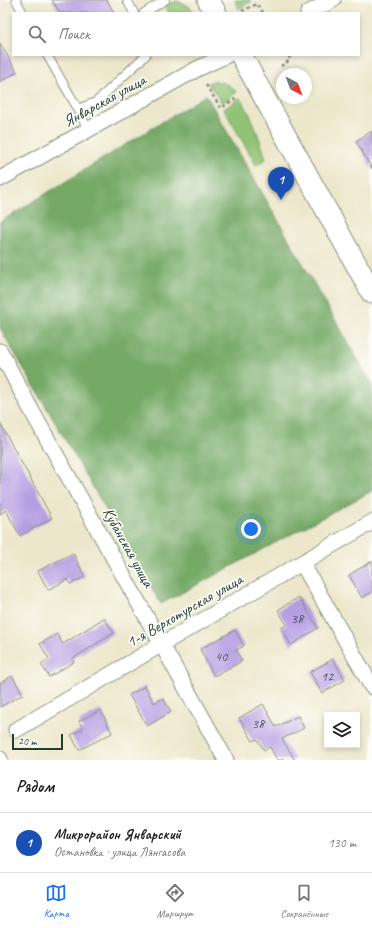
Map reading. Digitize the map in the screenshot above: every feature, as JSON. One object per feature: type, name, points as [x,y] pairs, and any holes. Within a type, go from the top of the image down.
[{"type":"main road","points":[[208,0],[215,12]]},
{"type":"main road","points":[[242,56],[372,293]]},
{"type":"street","points":[[310,12],[333,0]]},
{"type":"street","name":"Январская улица","points":[[0,179],[197,69],[225,56]]},
{"type":"street","name":"Кубанская улица","points":[[0,351],[226,760]]},
{"type":"street","name":"1-я Верхотурская улица","points":[[16,730],[372,522]]},
{"type":"street","points":[[302,563],[372,687]]},
{"type":"lane","points":[[16,0],[22,12]]},
{"type":"lane","points":[[127,0],[133,12]]},
{"type":"lane","points":[[146,12],[165,0]]},
{"type":"lane","points":[[48,56],[78,109],[88,130]]},
{"type":"lane","points":[[78,109],[96,102],[145,56]]},
{"type":"path","points":[[242,11],[257,4],[262,12]]},
{"type":"path","points":[[281,66],[290,60],[289,56]]},
{"type":"path","points":[[206,84],[222,108],[238,97]]},
{"type":"green space","points":[[235,0],[250,0],[251,2],[239,9]]},
{"type":"green space","points":[[178,1],[190,7],[193,12],[168,12],[165,6]]},
{"type":"green space","points":[[213,81],[226,84],[237,92],[222,103],[208,83]]},
{"type":"green space","points":[[206,95],[372,384],[372,491],[161,604],[0,328],[0,222]]},
{"type":"green space","points":[[240,98],[252,120],[266,159],[256,165],[224,109]]},
{"type":"building","points":[[52,0],[107,0],[113,12],[59,12]]},
{"type":"building","points":[[0,43],[17,72],[0,82]]},
{"type":"building","points":[[372,131],[372,169],[356,141]]},
{"type":"building","points":[[0,423],[52,518],[20,536],[6,510],[0,514]]},
{"type":"building","points":[[73,553],[85,577],[70,584],[68,579],[48,590],[38,571]]},
{"type":"building","points":[[372,561],[372,592],[362,598],[349,575]]},
{"type":"building","points":[[299,597],[318,628],[291,645],[281,628],[287,625],[278,610]]},
{"type":"building","points":[[104,618],[114,633],[72,659],[74,662],[49,677],[41,664],[49,659],[40,644],[57,634],[63,644]]},
{"type":"building","points":[[235,630],[244,646],[236,650],[242,661],[214,676],[200,649]]},
{"type":"building","points":[[333,659],[345,680],[322,693],[310,672]]},
{"type":"building","points":[[12,676],[23,694],[0,707],[0,683]]},
{"type":"building","points":[[145,686],[154,703],[163,698],[171,712],[147,726],[129,695]]},
{"type":"building","points":[[263,704],[276,727],[298,716],[304,728],[282,739],[295,760],[277,760],[270,747],[264,750],[257,739],[253,741],[239,718]]},
{"type":"building","points":[[101,710],[112,733],[79,750],[71,735],[83,729],[79,721]]},
{"type":"place","name":"Микрорайон Январский","points":[[281,200]]}]
